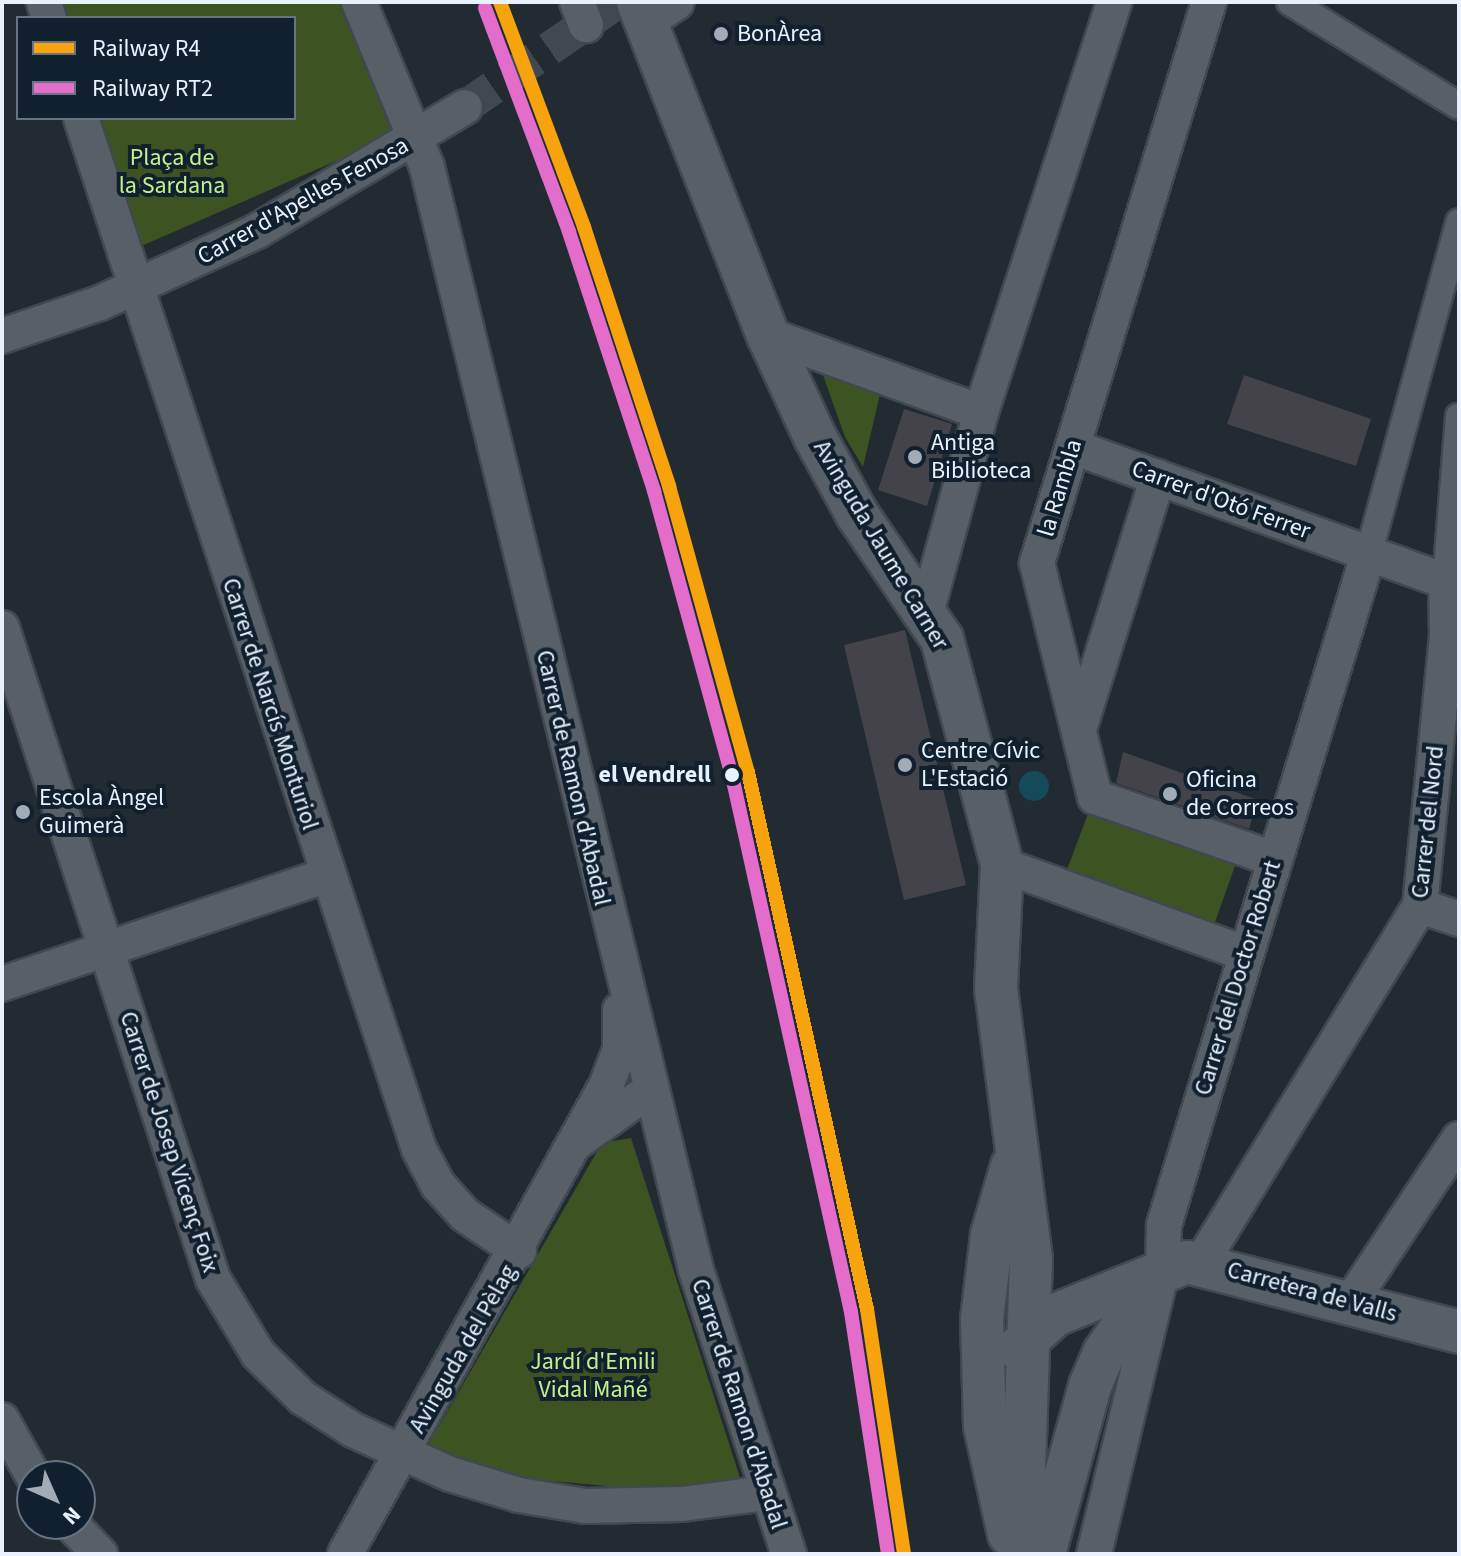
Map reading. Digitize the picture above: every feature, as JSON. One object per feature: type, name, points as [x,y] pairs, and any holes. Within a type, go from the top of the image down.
[{"type":"street","name":"Carrer de Ramon d'Abadal","points":[[359,2],[418,137],[696,1270],[765,1493],[789,1554]]},
{"type":"street","points":[[926,613],[981,412],[1114,2]]},
{"type":"street","name":"la Rambla","points":[[1209,2],[1037,563],[1095,797],[1274,859]]},
{"type":"street","points":[[1290,2],[1459,106]]},
{"type":"street","name":"Avinguda Jaume Carner","points":[[654,9],[768,335],[834,474],[926,613],[947,654],[1002,865],[996,989],[1014,1161],[1031,1259],[1021,1554]]},
{"type":"street","name":"Carrer d'Apel·les Fenosa","points":[[2,336],[136,288],[257,231],[465,107]]},
{"type":"street","name":"Carrer de Narcís Monturiol","points":[[82,120],[419,1149],[438,1185],[465,1215],[519,1251]]},
{"type":"street","name":"Carrer del Doctor Robert","points":[[1094,1554],[1182,1265],[1164,1225],[1244,953],[1369,552],[1459,222]]},
{"type":"street","points":[[768,335],[981,412]]},
{"type":"street","name":"Carrer del Nord","points":[[1182,1265],[1420,906],[1453,584],[1459,417]]},
{"type":"street","name":"Carrer d'Otó Ferrer","points":[[1073,447],[1453,584]]},
{"type":"street","points":[[1079,729],[1158,477]]},
{"type":"street","name":"Carrer de Josep Vicenç Foix","points":[[2,628],[213,1279],[258,1354],[303,1398],[404,1453],[519,1495],[585,1506],[682,1504],[765,1493]]},
{"type":"street","points":[[1002,865],[1244,953]]},
{"type":"street","points":[[2,984],[327,875]]},
{"type":"street","points":[[1420,906],[1459,919]]},
{"type":"street","name":"Avinguda del Pèlag","points":[[345,1554],[519,1251],[577,1143],[620,1050],[616,954]]},
{"type":"street","name":"Avinguda del Pèlag","points":[[577,1143],[650,1090]]},
{"type":"street","points":[[1350,1303],[1459,1139]]},
{"type":"street","points":[[1014,1161],[989,1257],[982,1384],[1000,1499],[1014,1554]]},
{"type":"street","points":[[989,1257],[1029,1333]]},
{"type":"street","points":[[1031,1259],[1078,1288],[1104,1291]]},
{"type":"street","points":[[1000,1499],[1000,1420],[1010,1368],[1029,1333],[1104,1291],[1182,1265]]},
{"type":"street","points":[[1044,1554],[1080,1412],[1119,1331],[1182,1265]]},
{"type":"street","name":"Carretera de Valls","points":[[1182,1265],[1350,1303],[1459,1332]]},
{"type":"street","points":[[1029,1333],[1069,1341],[1119,1331]]},
{"type":"street","points":[[2,1420],[24,1460]]},
{"type":"green space","name":"Plaça de la Sardana","points":[[64,2],[345,2],[407,130],[139,247],[101,120],[296,120],[296,16],[68,16]]},
{"type":"green space","points":[[823,375],[881,390],[863,467],[845,437]]},
{"type":"green space","points":[[1089,811],[1236,863],[1214,925],[1065,875]]},
{"type":"green space","name":"Jardí d'Emili Vidal Mañé","points":[[631,1138],[741,1481],[683,1493],[520,1478],[427,1447],[602,1143]]},
{"type":"water","points":[[1034,771],[1044,776],[1049,786],[1044,796],[1034,801],[1024,796],[1019,786],[1024,776]]},
{"type":"building","points":[[1244,375],[1371,419],[1356,466],[1227,424]]},
{"type":"building","name":"Antiga Biblioteca","points":[[904,409],[952,424],[927,506],[878,490]]},
{"type":"building","name":"Centre Cívic L'Estació","points":[[905,630],[966,885],[904,900],[844,645]]},
{"type":"building","name":"Oficina de Correos","points":[[1123,752],[1258,800],[1249,829],[1116,783]]},
{"type":"tunnel","points":[[465,107],[617,2]]},
{"type":"rail line","name":"R4","points":[[500,2],[584,227],[669,486],[748,772],[867,1309],[904,1554]]},
{"type":"rail line","name":"RT2","points":[[485,8],[569,232],[654,491],[732,776],[851,1312],[888,1554]]},
{"type":"place","name":"BonÀrea","points":[[721,34]]},
{"type":"place","name":"Antiga Biblioteca","points":[[915,457]]},
{"type":"place","name":"Centre Cívic L'Estació","points":[[905,765]]},
{"type":"place","name":"el Vendrell","points":[[732,775]]},
{"type":"place","name":"Oficina de Correos","points":[[1170,794]]},
{"type":"place","name":"Escola Àngel Guimerà","points":[[23,812]]}]
